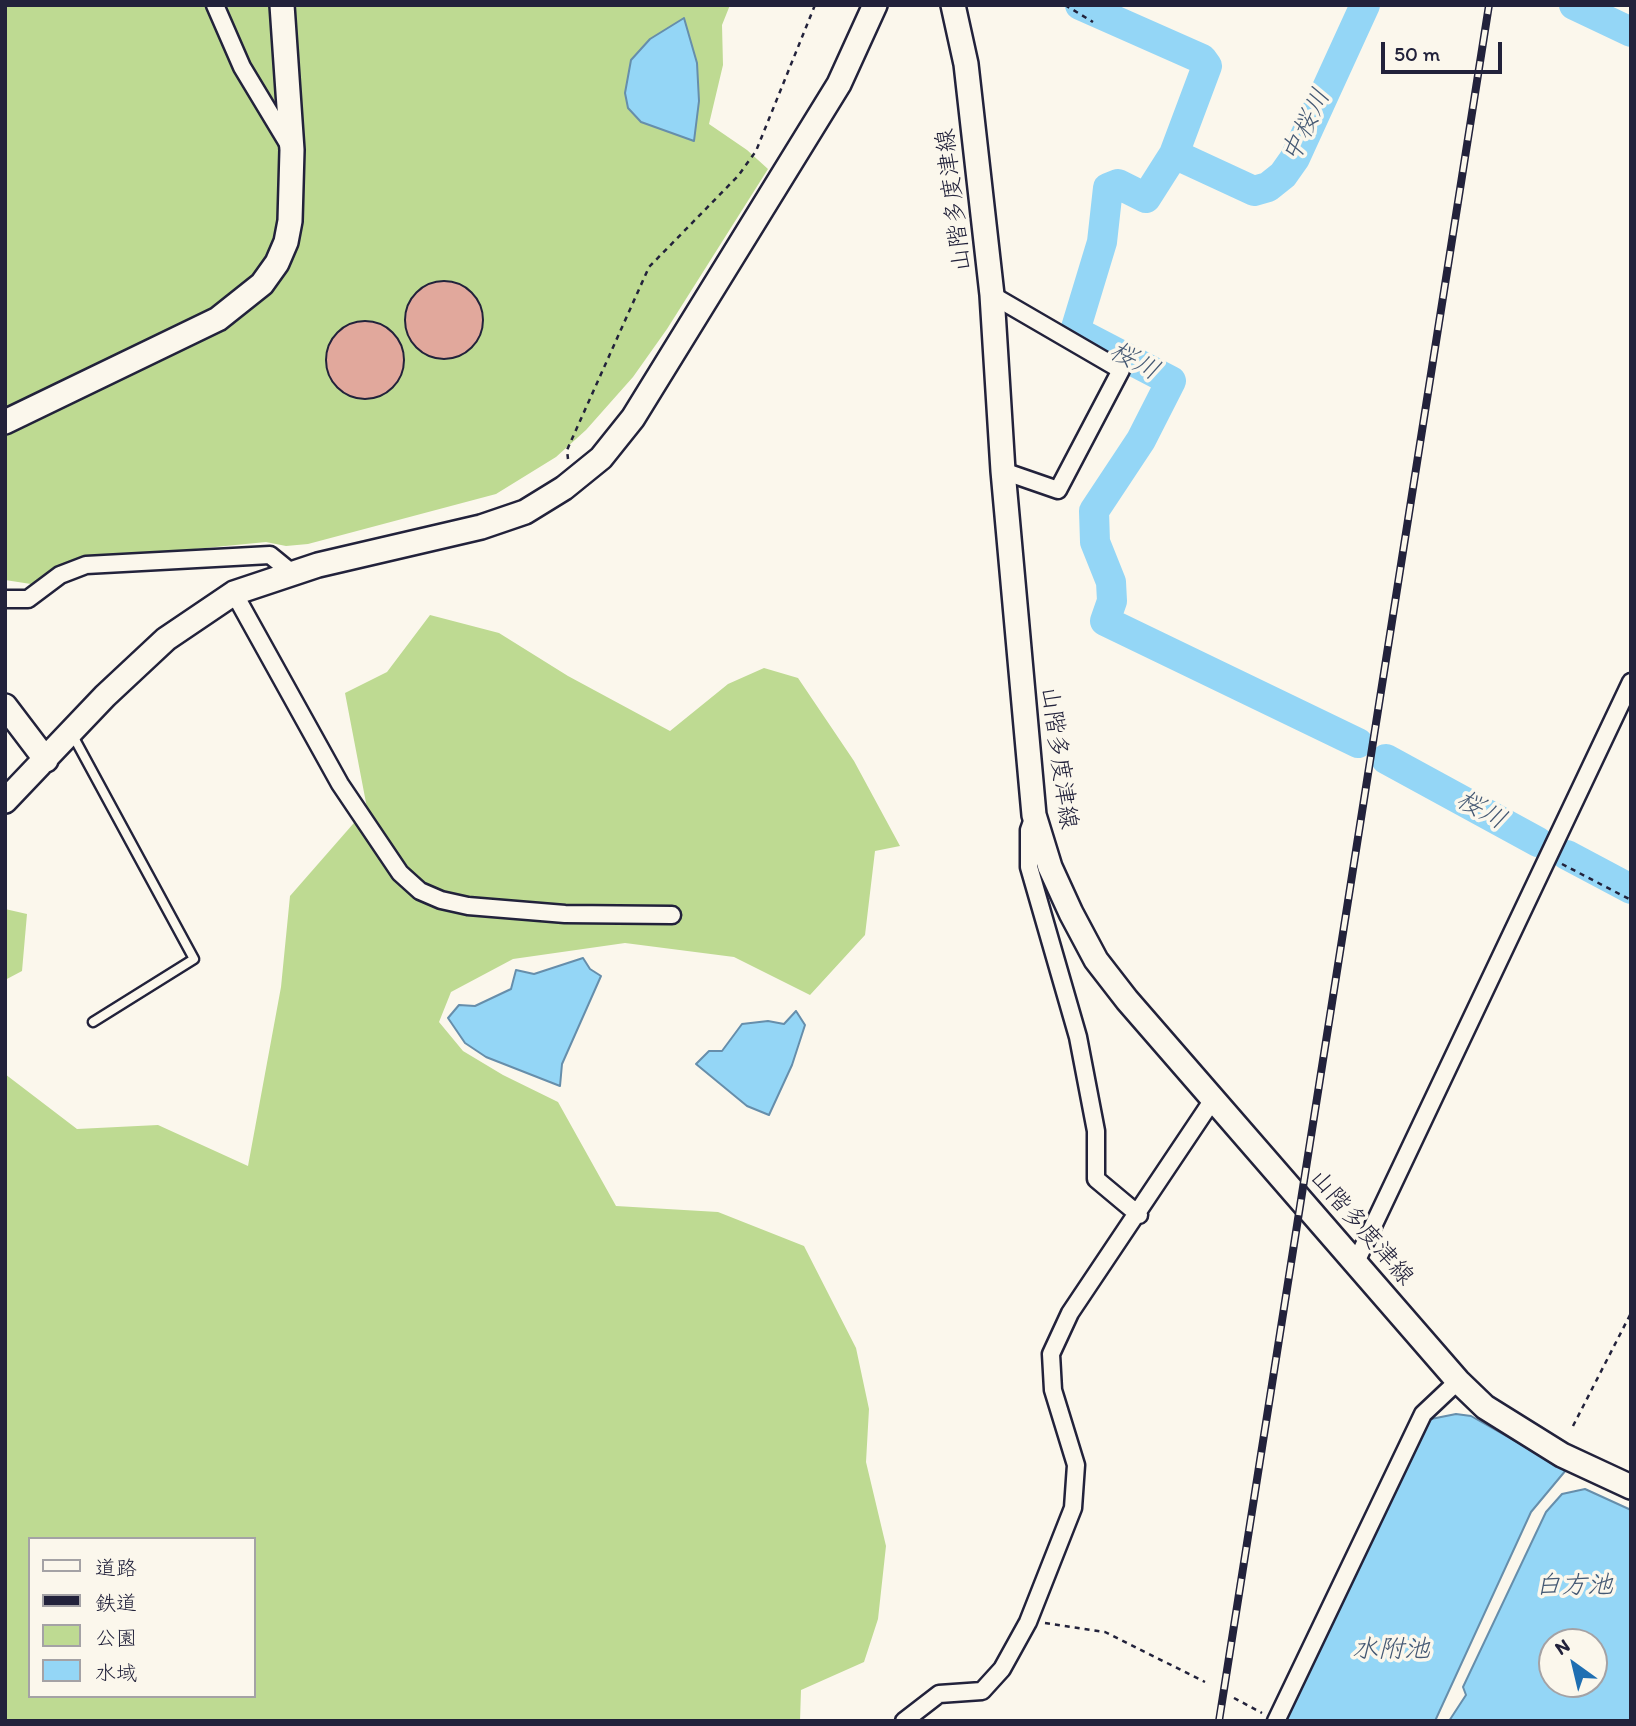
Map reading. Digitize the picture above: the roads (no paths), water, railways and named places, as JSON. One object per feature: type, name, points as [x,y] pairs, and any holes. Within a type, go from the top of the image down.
[{"type":"street","points":[[215,5],[242,67],[292,150]]},
{"type":"street","points":[[5,422],[218,319],[262,284],[286,242],[292,150],[282,5]]},
{"type":"street","points":[[5,801],[72,734],[105,696],[166,639],[234,593],[292,573],[481,527],[525,512],[601,458],[633,418],[839,84],[875,5]]},
{"type":"street","name":"山階多度津線","points":[[953,5],[966,64],[992,295],[1003,471],[1034,815],[1050,867],[1096,960],[1127,1000],[1458,1381],[1485,1407],[1562,1455],[1631,1487]]},
{"type":"street","points":[[992,295],[1121,370],[1058,490],[1003,471]]},
{"type":"street","points":[[5,599],[28,599],[60,575],[86,565],[270,555],[292,573]]},
{"type":"street","points":[[234,593],[340,783],[400,873],[420,891],[441,900],[468,906],[565,914],[672,915]]},
{"type":"street","points":[[1356,1262],[1631,682]]},
{"type":"street","points":[[5,706],[46,760]]},
{"type":"street","points":[[1034,815],[1029,830],[1029,867],[1078,1037],[1096,1131],[1096,1180],[1139,1214]]},
{"type":"street","points":[[904,1721],[939,1694],[982,1690],[1002,1669],[1028,1622],[1073,1508],[1076,1465],[1053,1390],[1051,1354],[1070,1313],[1139,1214],[1179,1146],[1214,1098]]},
{"type":"street","points":[[1271,1718],[1423,1414],[1458,1381]]},
{"type":"lane","points":[[72,734],[194,959],[93,1021]]},
{"type":"water","points":[[684,18],[697,63],[699,101],[694,141],[641,122],[628,108],[625,93],[631,60],[650,39]]},
{"type":"water","points":[[583,958],[590,969],[601,976],[562,1064],[560,1086],[486,1057],[465,1043],[448,1018],[459,1005],[475,1006],[511,989],[516,970],[534,974]]},
{"type":"water","points":[[796,1011],[805,1025],[792,1065],[769,1115],[747,1106],[696,1064],[709,1051],[722,1051],[742,1024],[768,1021],[784,1024]]},
{"type":"water","name":"水附池","points":[[1456,1414],[1471,1416],[1566,1470],[1531,1512],[1435,1721],[1281,1721],[1419,1428],[1431,1419]]},
{"type":"water","name":"白方池","points":[[1585,1489],[1631,1510],[1631,1721],[1449,1721],[1466,1695],[1463,1687],[1546,1512],[1562,1494]]},
{"type":"waterway","name":"桜川","points":[[1080,5],[1202,59],[1207,66],[1174,154],[1146,198],[1118,184],[1108,188],[1102,242],[1075,331],[1171,381],[1141,440],[1094,511],[1095,542],[1111,582],[1112,601],[1105,621],[1358,743]]},
{"type":"waterway","name":"中桜川","points":[[1174,154],[1254,191],[1268,187],[1283,175],[1295,158],[1365,5]]},
{"type":"waterway","name":"中桜川","points":[[1574,5],[1631,32]]},
{"type":"waterway","name":"桜川","points":[[1386,759],[1538,842]]},
{"type":"waterway","name":"桜川","points":[[1567,855],[1631,889]]},
{"type":"railway","points":[[1219,1721],[1489,5]]}]
